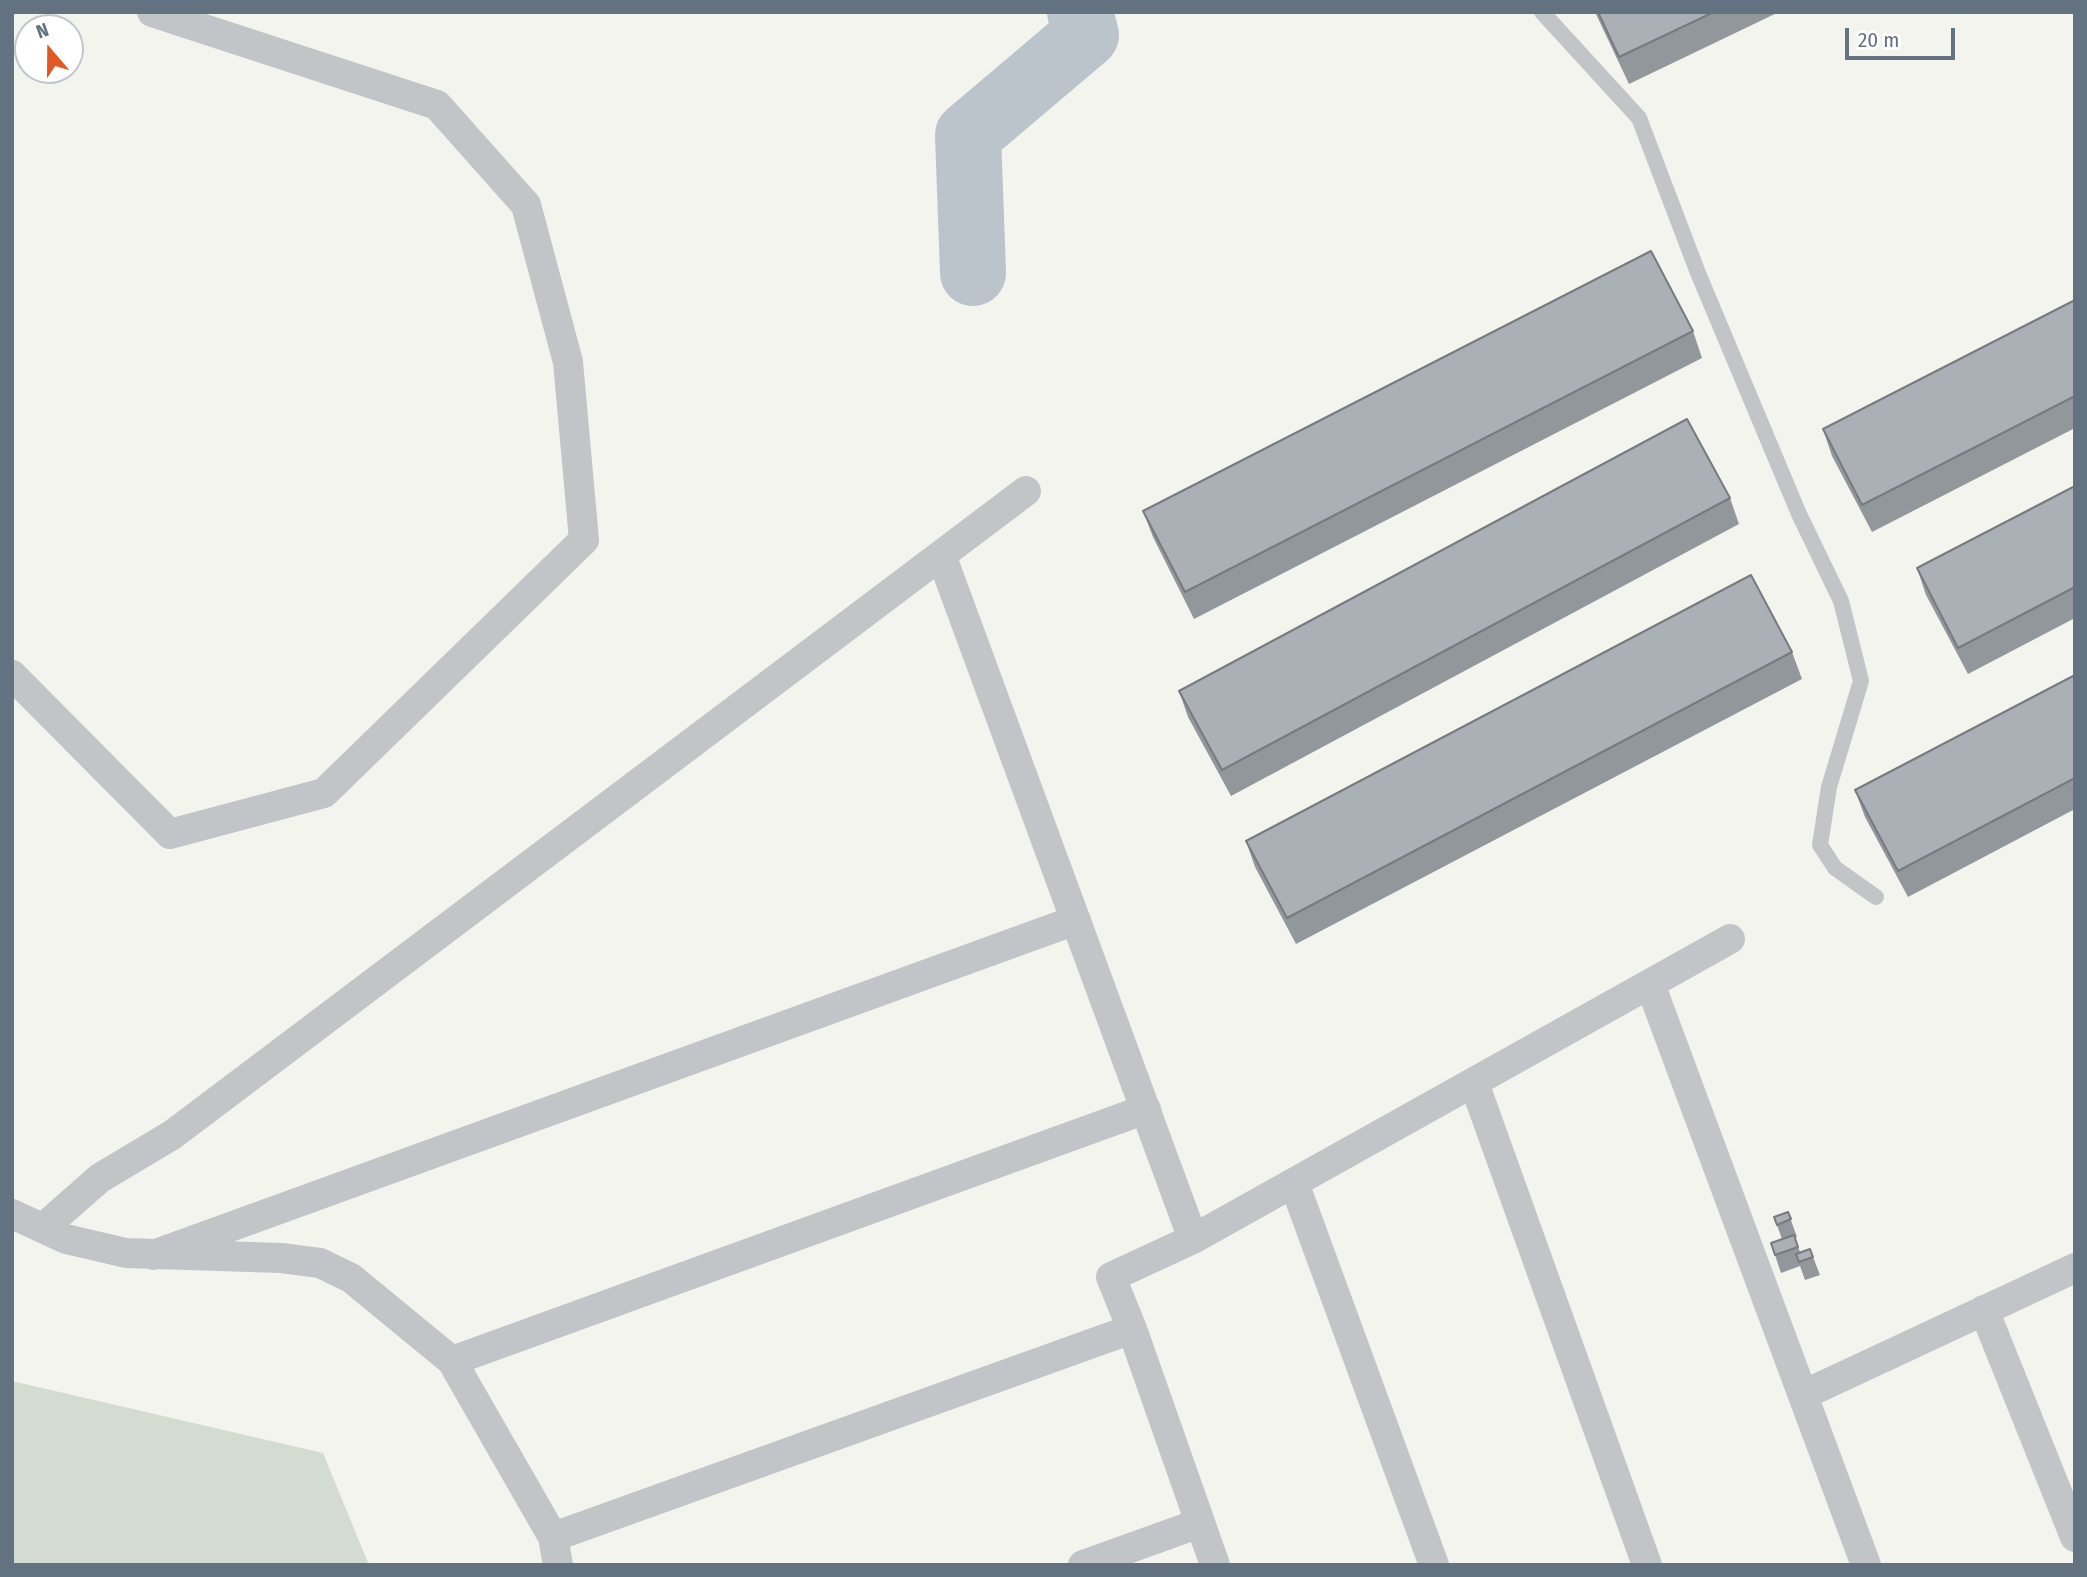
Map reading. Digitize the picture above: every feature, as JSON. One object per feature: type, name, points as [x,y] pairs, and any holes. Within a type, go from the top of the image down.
[{"type":"street","points":[[12,675],[170,834],[324,793],[584,540],[568,362],[526,205],[437,104],[152,12]]},
{"type":"street","points":[[43,1228],[100,1178],[172,1135],[1026,491]]},
{"type":"street","points":[[941,555],[1193,1239]]},
{"type":"street","points":[[153,1255],[1076,920]]},
{"type":"street","points":[[1215,1565],[1111,1277],[1193,1239],[1730,939]]},
{"type":"street","points":[[1650,984],[1866,1565]]},
{"type":"street","points":[[1474,1083],[1647,1565]]},
{"type":"street","points":[[452,1361],[1146,1109]]},
{"type":"street","points":[[1294,1183],[1434,1565]]},
{"type":"street","points":[[12,1214],[66,1239],[127,1253],[281,1258],[320,1263],[351,1279],[452,1361],[555,1551],[1132,1329]]},
{"type":"street","points":[[1803,1395],[2075,1268]]},
{"type":"street","points":[[1984,1310],[2075,1537]]},
{"type":"street","points":[[1083,1565],[1200,1523]]},
{"type":"lane","points":[[1542,12],[1639,118],[1730,349],[1799,514],[1841,601],[1861,681],[1829,787],[1820,845],[1835,868],[1876,897]]},
{"type":"shaded area","points":[[12,1381],[323,1453],[369,1565],[12,1565]]},
{"type":"building","points":[[1598,12],[1714,12],[1619,57]]},
{"type":"building","points":[[1651,251],[1693,331],[1185,592],[1143,511]]},
{"type":"building","points":[[2075,300],[2075,396],[1862,505],[1823,429]]},
{"type":"building","points":[[1687,419],[1730,498],[1222,770],[1179,691]]},
{"type":"building","points":[[2075,486],[2075,587],[1958,648],[1917,568]]},
{"type":"building","points":[[1751,575],[1792,652],[1287,918],[1246,841]]},
{"type":"building","points":[[2075,675],[2075,778],[1898,871],[1855,790]]},
{"type":"building","points":[[1788,1212],[1791,1219],[1777,1225],[1774,1217]]},
{"type":"building","points":[[1794,1235],[1798,1247],[1775,1255],[1771,1243]]},
{"type":"building","points":[[1810,1249],[1813,1257],[1799,1262],[1796,1254]]},
{"type":"waterway","points":[[973,273],[968,135],[1086,35],[1080,12]]}]
